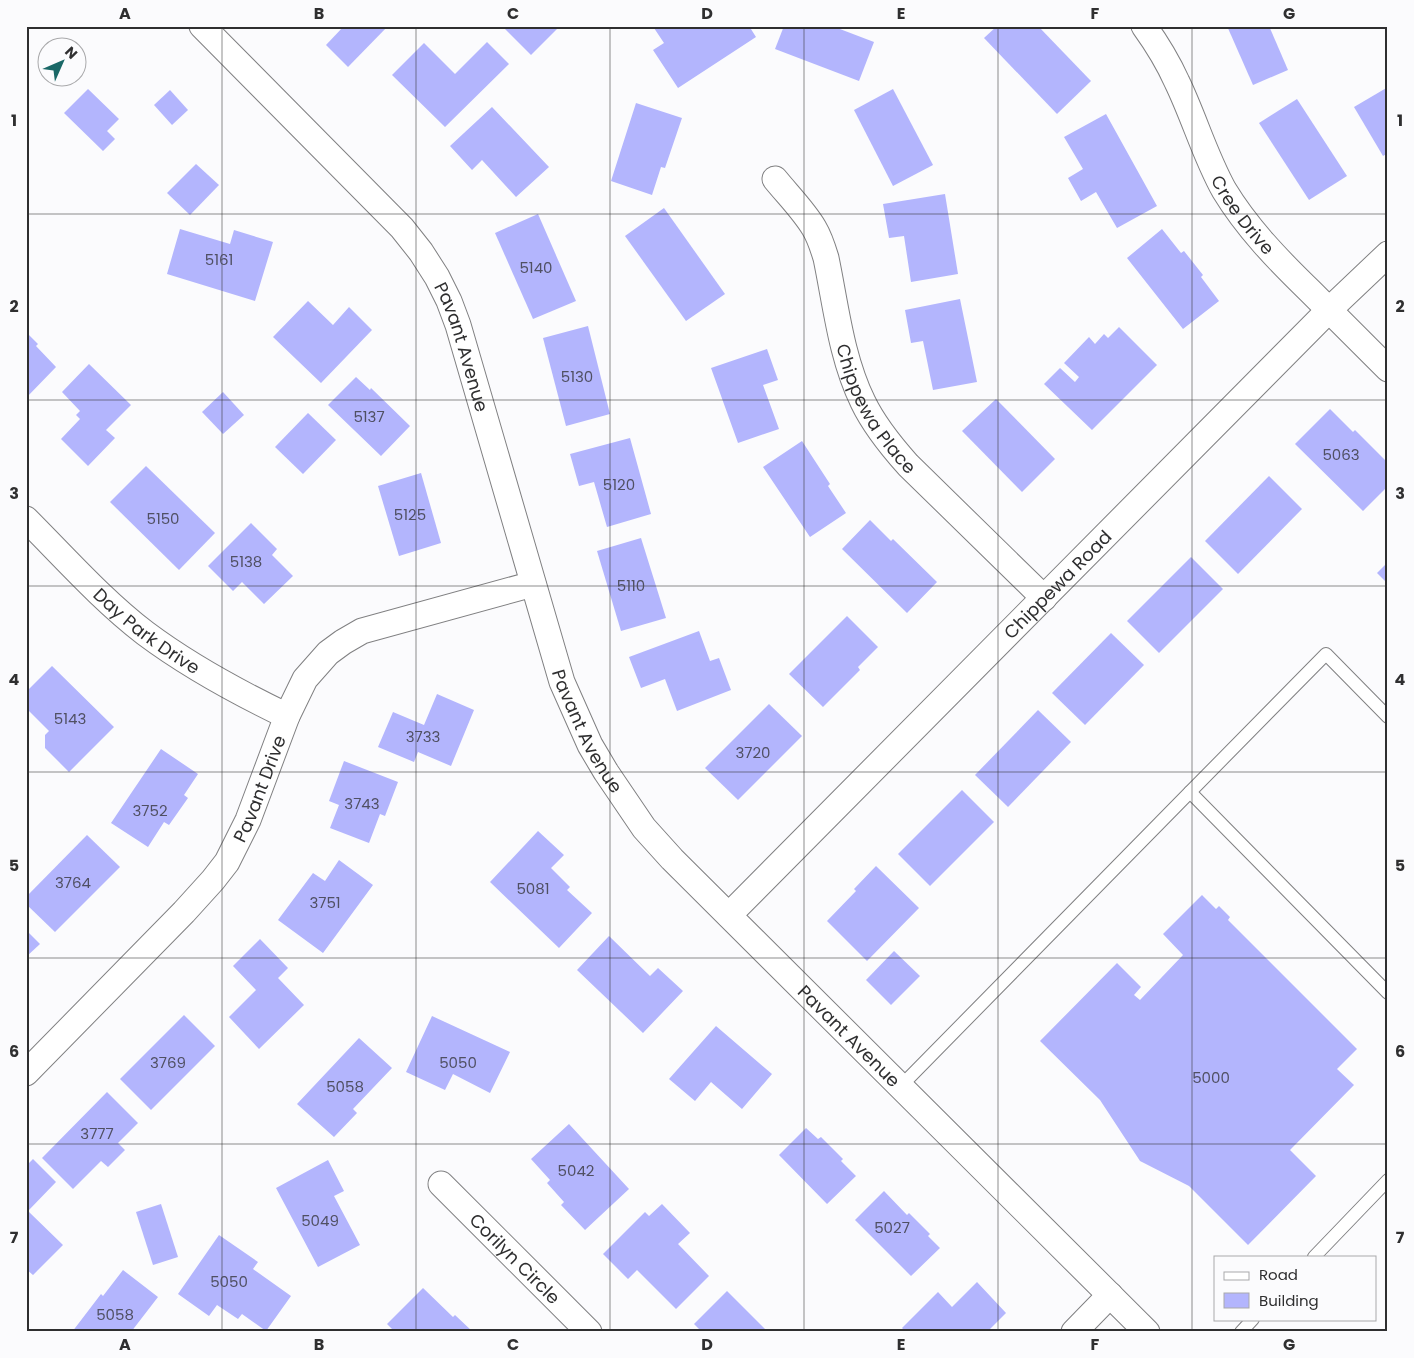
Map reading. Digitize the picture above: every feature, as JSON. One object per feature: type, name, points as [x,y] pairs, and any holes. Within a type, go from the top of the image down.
[{"type":"street","name":"Pavant Avenue","points":[[202,26],[388,213],[421,252],[437,276],[458,325],[562,682],[590,745],[644,828],[1147,1332]]},
{"type":"street","name":"Cree Drive","points":[[1144,26],[1174,76],[1213,167],[1234,205],[1274,256],[1388,369]]},
{"type":"street","name":"Chippewa Place","points":[[775,179],[806,216],[821,243],[826,258],[845,355],[864,404],[878,426],[892,447],[908,464],[1044,598]]},
{"type":"street","name":"Chippewa Road","points":[[729,915],[1329,310],[1388,254]]},
{"type":"street","name":"Day Park Drive","points":[[26,519],[106,599],[145,632],[192,666],[221,683],[287,716]]},
{"type":"street","name":"Pavant Drive","points":[[26,1073],[191,905],[222,868],[238,842],[248,820],[287,716],[305,679],[328,653],[362,631],[533,584]]},
{"type":"street","name":"Corilyn Circle","points":[[441,1184],[589,1332]]},
{"type":"street","points":[[1074,1332],[1110,1295]]},
{"type":"lane","points":[[901,1086],[1326,654],[1388,717]]},
{"type":"lane","points":[[1190,792],[1388,992]]},
{"type":"lane","points":[[1315,1256],[1388,1180]]},
{"type":"lane","points":[[1241,1332],[1252,1320]]},
{"type":"building","points":[[344,26],[388,26],[348,67],[326,45]]},
{"type":"building","points":[[502,26],[558,26],[559,27],[531,55]]},
{"type":"building","points":[[658,26],[749,26],[756,37],[678,88],[653,50],[664,43],[654,28]]},
{"type":"building","points":[[784,26],[832,26],[874,42],[859,81],[775,49]]},
{"type":"building","points":[[997,26],[1038,26],[1091,81],[1057,114],[984,38]]},
{"type":"building","points":[[1227,26],[1269,26],[1288,70],[1253,85]]},
{"type":"building","points":[[487,42],[509,64],[445,127],[392,75],[424,43],[455,74]]},
{"type":"building","points":[[1388,87],[1388,153],[1383,156],[1354,107]]},
{"type":"building","points":[[88,89],[119,119],[107,131],[115,139],[103,151],[64,113]]},
{"type":"building","points":[[893,89],[933,165],[893,186],[854,110]]},
{"type":"building","points":[[170,90],[188,110],[172,125],[154,105]]},
{"type":"building","points":[[1297,99],[1347,176],[1309,200],[1259,123]]},
{"type":"building","points":[[636,103],[682,118],[665,168],[661,167],[652,195],[611,181]]},
{"type":"building","points":[[492,107],[549,167],[516,197],[482,160],[472,170],[450,146]]},
{"type":"building","points":[[1106,114],[1157,206],[1117,228],[1096,192],[1081,201],[1068,178],[1083,169],[1064,137]]},
{"type":"building","points":[[196,164],[219,185],[190,215],[167,193]]},
{"type":"building","points":[[945,194],[958,274],[911,282],[904,236],[889,238],[883,204]]},
{"type":"building","points":[[664,208],[725,294],[686,321],[625,236]]},
{"type":"building","points":[[538,214],[576,301],[533,319],[495,233]]},
{"type":"building","points":[[180,229],[230,244],[234,230],[273,242],[255,301],[167,274]]},
{"type":"building","points":[[1162,229],[1181,253],[1184,251],[1203,275],[1201,277],[1219,301],[1183,329],[1127,258]]},
{"type":"building","points":[[960,299],[977,382],[933,390],[923,341],[911,343],[905,310]]},
{"type":"building","points":[[308,301],[333,325],[349,307],[372,330],[321,383],[273,337]]},
{"type":"building","points":[[588,326],[610,414],[566,426],[543,338]]},
{"type":"building","points":[[1119,327],[1157,365],[1092,430],[1044,384],[1060,368],[1075,382],[1079,377],[1064,363],[1089,337],[1095,344],[1104,334],[1108,338]]},
{"type":"building","points":[[26,332],[38,344],[36,346],[56,367],[26,398]]},
{"type":"building","points":[[767,349],[778,380],[763,385],[779,429],[738,443],[711,368]]},
{"type":"building","points":[[89,364],[131,405],[106,430],[115,438],[88,466],[61,439],[80,419],[76,415],[80,411],[62,392]]},
{"type":"building","points":[[356,377],[370,390],[371,388],[410,426],[381,456],[328,405]]},
{"type":"building","points":[[223,392],[244,415],[223,434],[202,412]]},
{"type":"building","points":[[996,399],[1055,459],[1022,492],[962,431]]},
{"type":"building","points":[[1330,409],[1353,432],[1355,430],[1388,463],[1388,486],[1363,511],[1295,444]]},
{"type":"building","points":[[308,413],[336,440],[303,474],[275,447]]},
{"type":"building","points":[[630,438],[651,514],[607,527],[594,482],[579,486],[570,454]]},
{"type":"building","points":[[802,441],[846,513],[810,537],[763,467]]},
{"type":"building","points":[[146,466],[215,533],[179,570],[110,502]]},
{"type":"building","points":[[421,473],[441,543],[399,556],[378,486]]},
{"type":"building","points":[[1269,476],[1302,509],[1238,574],[1205,541]]},
{"type":"building","points":[[870,520],[891,541],[893,539],[937,582],[907,613],[842,549]]},
{"type":"building","points":[[251,523],[277,549],[272,555],[293,576],[264,604],[242,582],[233,591],[208,566]]},
{"type":"building","points":[[641,538],[666,618],[621,631],[597,551]]},
{"type":"building","points":[[1191,557],[1223,589],[1159,653],[1127,621]]},
{"type":"building","points":[[1388,562],[1388,584],[1377,573]]},
{"type":"building","points":[[847,616],[878,647],[858,667],[860,670],[823,707],[789,674]]},
{"type":"building","points":[[699,631],[710,661],[719,658],[731,690],[677,711],[665,679],[641,688],[629,657]]},
{"type":"building","points":[[1111,633],[1144,665],[1085,725],[1052,693]]},
{"type":"building","points":[[52,666],[114,727],[69,772],[45,748],[45,735],[49,731],[26,708],[26,692]]},
{"type":"building","points":[[437,694],[474,710],[451,766],[418,752],[414,762],[378,747],[393,712],[424,725]]},
{"type":"building","points":[[769,704],[802,736],[738,800],[705,768]]},
{"type":"building","points":[[1038,710],[1071,742],[1008,807],[975,775]]},
{"type":"building","points":[[161,749],[198,774],[184,795],[188,798],[169,825],[164,822],[148,847],[111,823]]},
{"type":"building","points":[[344,761],[398,782],[385,816],[380,814],[369,843],[330,828],[339,805],[329,801]]},
{"type":"building","points":[[962,790],[994,822],[930,886],[898,854]]},
{"type":"building","points":[[538,831],[564,855],[551,868],[570,887],[567,890],[592,913],[559,948],[490,882]]},
{"type":"building","points":[[87,835],[120,867],[55,932],[26,904],[26,897]]},
{"type":"building","points":[[339,860],[373,885],[323,953],[278,920],[313,873],[325,881]]},
{"type":"building","points":[[876,866],[919,908],[867,961],[827,921],[856,891],[854,889]]},
{"type":"building","points":[[1202,895],[1216,909],[1219,906],[1230,917],[1228,920],[1357,1049],[1337,1069],[1354,1085],[1290,1150],[1316,1176],[1248,1245],[1189,1186],[1140,1161],[1100,1100],[1040,1041],[1117,963],[1141,987],[1134,995],[1140,1000],[1183,955],[1163,934]]},
{"type":"building","points":[[26,930],[40,944],[26,957]]},
{"type":"building","points":[[609,936],[650,976],[658,968],[683,991],[643,1033],[577,970]]},
{"type":"building","points":[[260,939],[288,968],[278,978],[304,1005],[259,1049],[229,1017],[256,990],[233,966]]},
{"type":"building","points":[[894,951],[920,976],[891,1005],[866,980]]},
{"type":"building","points":[[184,1015],[215,1046],[151,1110],[120,1079]]},
{"type":"building","points":[[432,1016],[510,1052],[490,1093],[453,1074],[445,1090],[406,1072]]},
{"type":"building","points":[[716,1026],[772,1074],[742,1109],[711,1082],[695,1101],[669,1079]]},
{"type":"building","points":[[359,1038],[392,1068],[353,1109],[357,1113],[334,1137],[297,1104]]},
{"type":"building","points":[[107,1092],[138,1123],[118,1143],[125,1150],[108,1167],[101,1161],[73,1189],[42,1158]]},
{"type":"building","points":[[569,1124],[629,1189],[585,1230],[561,1205],[564,1202],[547,1183],[550,1180],[531,1159]]},
{"type":"building","points":[[806,1128],[818,1139],[821,1137],[843,1159],[841,1161],[856,1176],[827,1204],[779,1155]]},
{"type":"building","points":[[33,1159],[56,1182],[28,1211],[63,1245],[33,1275],[26,1269],[26,1166]]},
{"type":"building","points":[[328,1160],[344,1191],[334,1196],[360,1245],[318,1267],[276,1188]]},
{"type":"building","points":[[884,1191],[907,1215],[909,1213],[930,1234],[928,1236],[940,1248],[911,1276],[855,1220]]},
{"type":"building","points":[[161,1204],[178,1257],[153,1265],[136,1212]]},
{"type":"building","points":[[662,1204],[690,1233],[678,1244],[709,1276],[676,1309],[637,1270],[628,1279],[603,1254],[645,1212],[649,1216]]},
{"type":"building","points":[[219,1235],[258,1262],[253,1269],[291,1296],[266,1331],[242,1314],[238,1319],[217,1305],[209,1316],[178,1294]]},
{"type":"building","points":[[123,1270],[158,1297],[131,1332],[72,1332],[101,1294],[103,1296]]},
{"type":"building","points":[[977,1282],[1006,1313],[987,1332],[906,1332],[902,1328],[938,1292],[952,1307]]},
{"type":"building","points":[[423,1288],[453,1317],[455,1315],[473,1332],[395,1332],[387,1324]]},
{"type":"building","points":[[727,1291],[768,1332],[702,1332],[694,1324]]}]
